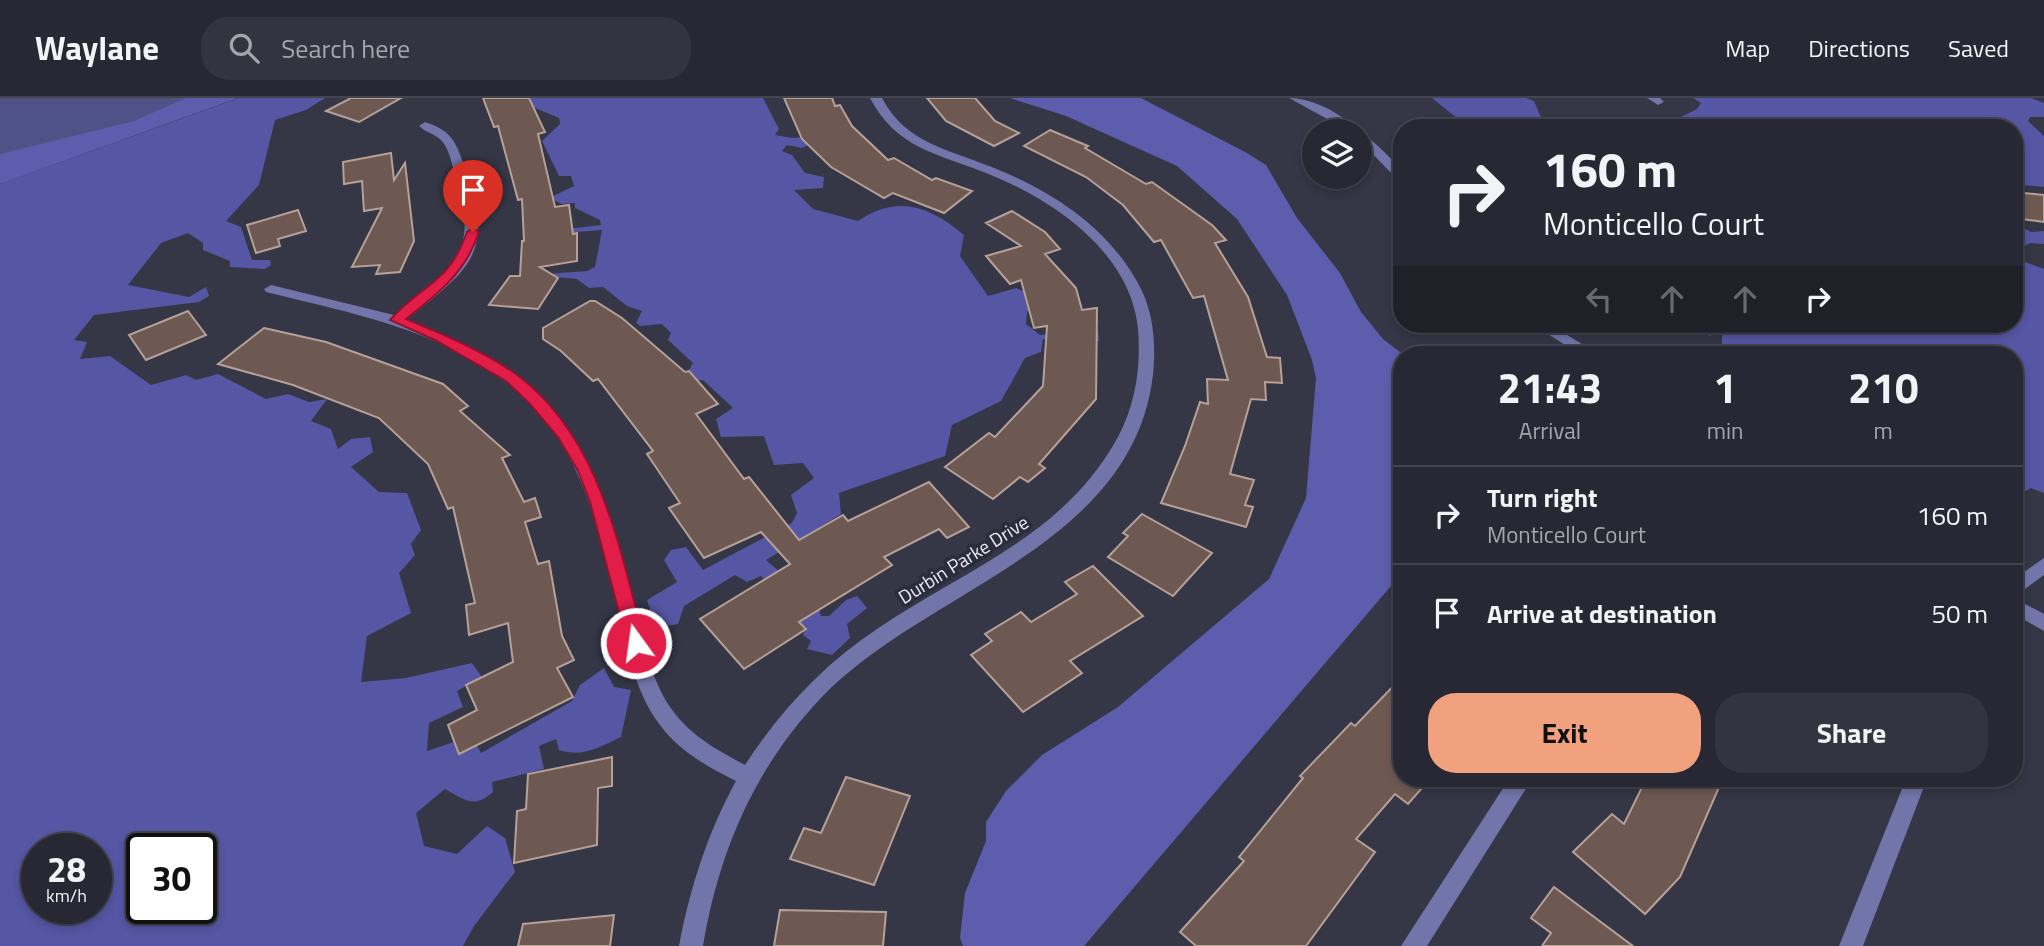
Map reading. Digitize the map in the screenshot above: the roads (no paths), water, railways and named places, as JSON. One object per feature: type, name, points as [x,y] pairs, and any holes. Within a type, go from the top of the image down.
[{"type":"street","name":"Durbin Parke Drive","points":[[691,946],[712,859],[731,810],[748,777],[774,737],[814,692],[857,654],[908,618],[1010,559],[1053,528],[1085,498],[1110,466],[1130,431],[1142,400],[1147,369],[1143,315],[1127,279],[1097,238],[1054,202],[1024,185],[921,144],[887,118],[876,98]]},
{"type":"street","points":[[1295,98],[1334,119]]},
{"type":"street","points":[[397,320],[440,286],[456,269],[467,251],[473,232],[450,142],[443,135],[425,126]]},
{"type":"street","points":[[1372,146],[1393,168]]},
{"type":"street","points":[[271,289],[397,320],[440,337],[511,377],[536,400],[563,434],[585,471],[598,502],[650,690],[667,719],[680,732],[711,757],[748,777]]},
{"type":"street","points":[[1554,333],[1577,346]]},
{"type":"street","points":[[2023,582],[2044,565]]},
{"type":"street","points":[[2023,610],[2044,623]]},
{"type":"street","points":[[1413,946],[1516,787]]},
{"type":"street","points":[[1852,946],[1913,787]]}]
